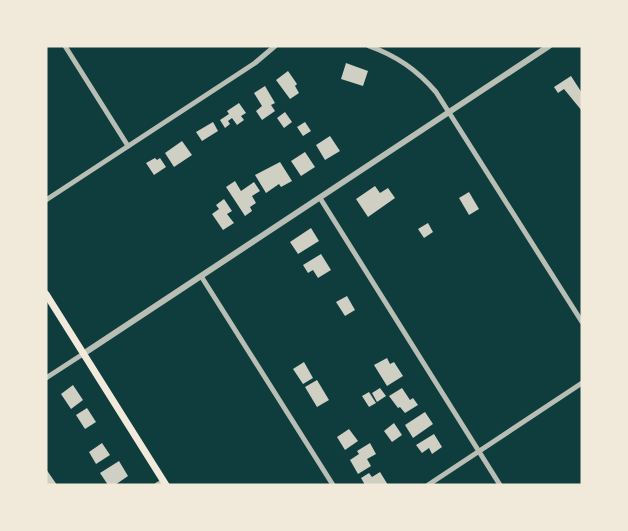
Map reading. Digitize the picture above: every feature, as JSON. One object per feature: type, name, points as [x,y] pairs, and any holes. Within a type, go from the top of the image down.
[{"type":"main road","points":[[46,294],[162,483]]},
{"type":"street","points":[[65,46],[128,146]]},
{"type":"street","points":[[46,200],[255,63],[275,46]]},
{"type":"street","points":[[369,46],[398,58],[410,66],[436,92],[582,322]]},
{"type":"street","points":[[46,378],[549,46]]},
{"type":"street","points":[[320,198],[500,485]]},
{"type":"street","points":[[201,276],[334,485]]},
{"type":"street","points":[[428,485],[582,383]]},
{"type":"building","points":[[346,63],[368,71],[363,86],[341,79]]},
{"type":"building","points":[[288,71],[297,84],[295,86],[299,93],[290,99],[276,80]]},
{"type":"building","points":[[571,76],[582,93],[582,111],[564,89],[558,93],[554,87]]},
{"type":"building","points":[[265,86],[275,103],[271,105],[275,111],[262,120],[256,111],[262,106],[254,93]]},
{"type":"building","points":[[239,103],[246,113],[241,116],[244,120],[237,125],[232,118],[228,121],[230,124],[225,128],[220,120],[229,114],[227,111]]},
{"type":"building","points":[[285,112],[292,122],[284,128],[277,118]]},
{"type":"building","points":[[213,122],[218,131],[202,141],[196,132]]},
{"type":"building","points":[[305,122],[311,131],[303,136],[297,127]]},
{"type":"building","points":[[330,136],[340,151],[325,160],[316,145]]},
{"type":"building","points":[[182,141],[192,155],[174,167],[165,153]]},
{"type":"building","points":[[305,152],[315,167],[301,176],[291,161]]},
{"type":"building","points":[[155,158],[157,160],[160,158],[166,167],[154,175],[146,163]]},
{"type":"building","points":[[280,162],[292,181],[281,187],[279,184],[266,193],[255,175]]},
{"type":"building","points":[[235,181],[241,191],[254,182],[260,191],[252,196],[256,203],[250,207],[252,211],[245,216],[226,187]]},
{"type":"building","points":[[375,186],[380,193],[388,188],[395,198],[368,217],[356,199]]},
{"type":"building","points":[[469,192],[479,209],[469,215],[459,198]]},
{"type":"building","points":[[224,199],[232,211],[227,214],[234,223],[223,230],[212,214],[219,209],[216,205]]},
{"type":"building","points":[[428,223],[433,232],[424,238],[418,229]]},
{"type":"building","points":[[311,228],[319,241],[298,254],[290,242]]},
{"type":"building","points":[[321,254],[331,270],[318,278],[313,270],[308,273],[303,265]]},
{"type":"building","points":[[347,296],[355,310],[345,316],[336,302]]},
{"type":"building","points":[[387,358],[390,364],[394,362],[403,376],[387,386],[374,365]]},
{"type":"building","points":[[304,362],[313,378],[303,384],[293,369]]},
{"type":"building","points":[[317,380],[329,400],[317,407],[305,387]]},
{"type":"building","points":[[73,385],[83,400],[71,409],[61,394]]},
{"type":"building","points":[[380,388],[386,396],[377,402],[372,393]]},
{"type":"building","points":[[402,388],[410,400],[413,398],[418,405],[405,413],[400,407],[398,408],[389,396]]},
{"type":"building","points":[[369,392],[376,403],[369,407],[362,396]]},
{"type":"building","points":[[87,408],[96,422],[85,429],[76,415]]},
{"type":"building","points":[[425,412],[433,424],[413,438],[405,425]]},
{"type":"building","points":[[394,423],[402,435],[392,442],[384,431]]},
{"type":"building","points":[[349,429],[358,441],[345,450],[337,437]]},
{"type":"building","points":[[434,434],[442,447],[432,454],[429,448],[422,453],[416,445]]},
{"type":"building","points":[[102,443],[110,455],[96,464],[89,452]]},
{"type":"building","points":[[370,443],[376,454],[367,459],[371,466],[358,474],[350,460],[359,454],[357,451]]},
{"type":"building","points":[[119,461],[128,476],[115,485],[108,485],[100,473]]},
{"type":"building","points":[[46,469],[57,485],[46,485]]},
{"type":"building","points":[[380,472],[388,485],[365,485],[361,478],[369,473],[372,477]]}]
